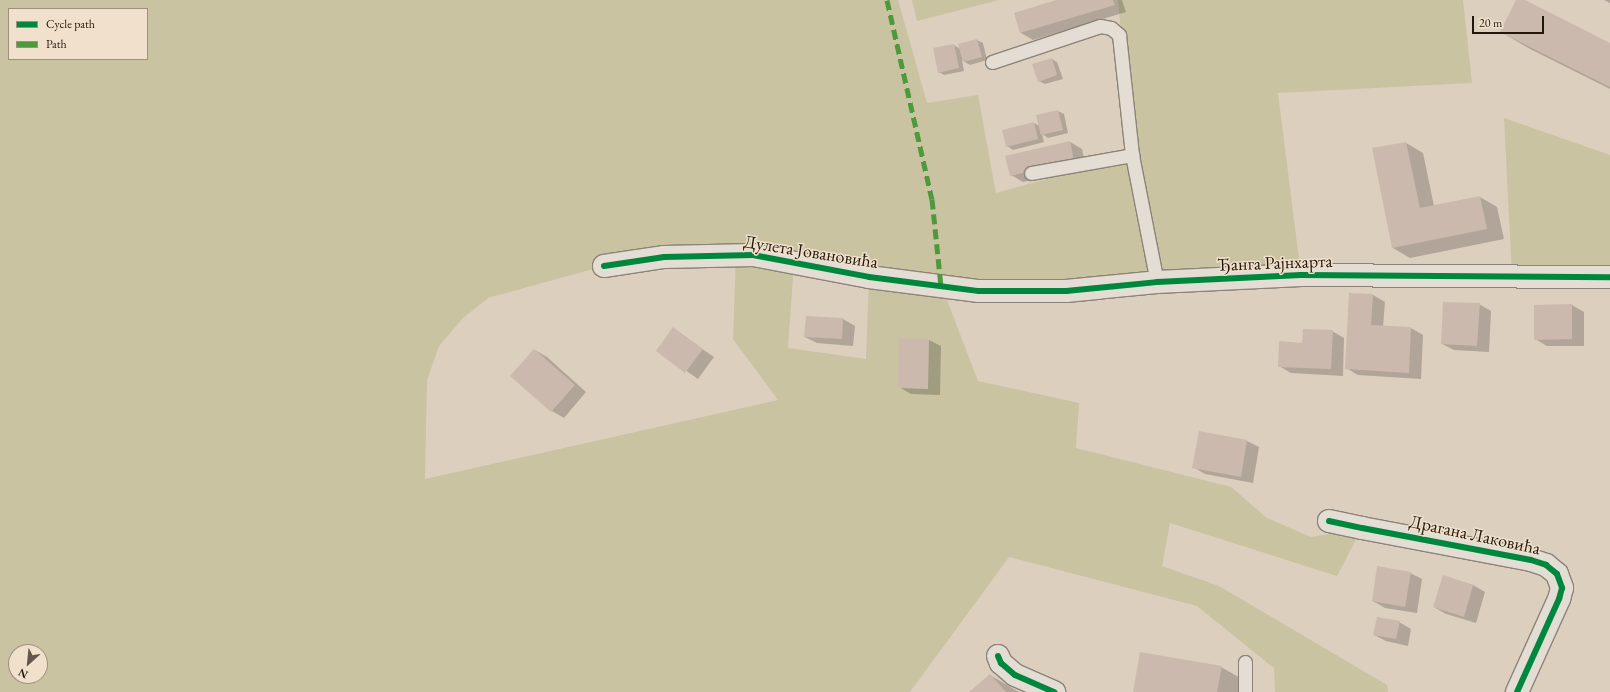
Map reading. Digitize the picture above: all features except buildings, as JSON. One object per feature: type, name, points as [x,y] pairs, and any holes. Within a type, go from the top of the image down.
[{"type":"street","name":"Дулета Јовановића","points":[[604,266],[664,258],[753,255],[869,277],[941,286]]},
{"type":"street","name":"Ђанга Рајнхарта","points":[[941,286],[980,291],[1066,291],[1157,282],[1301,276],[1610,277]]},
{"type":"street","name":"Драгана Лаковића","points":[[1329,521],[1531,560],[1546,565],[1557,574],[1562,588],[1559,599],[1517,692]]},
{"type":"street","points":[[998,656],[1001,663],[1015,675],[1054,692]]},
{"type":"lane","points":[[992,62],[1100,26],[1111,28],[1119,35],[1132,155],[1157,282]]},
{"type":"lane","points":[[1031,173],[1132,155]]},
{"type":"lane","points":[[1245,692],[1246,662]]},
{"type":"shaded area","points":[[0,0],[898,0],[927,103],[978,95],[996,193],[1132,155],[1118,0],[1463,0],[1472,83],[1278,93],[1301,275],[942,287],[978,381],[1079,403],[1076,448],[1231,487],[1267,518],[1311,537],[1362,528],[1337,576],[1170,523],[1162,566],[1219,586],[1387,685],[1388,692],[1275,692],[1274,668],[1197,606],[1009,557],[910,692],[0,692]],"holes":[[[736,254],[733,339],[778,400],[425,479],[427,380],[439,346],[463,318],[488,298],[604,266]],[[794,263],[869,277],[866,359],[788,348]]]},
{"type":"shaded area","points":[[912,0],[999,0],[917,21]]},
{"type":"shaded area","points":[[1504,118],[1610,155],[1610,277],[1512,276]]},
{"type":"marked path","points":[[887,0],[932,199],[941,286]]},
{"type":"cycle path","points":[[604,266],[664,257],[753,255],[869,277],[979,291],[1066,291],[1157,282],[1301,275],[1610,277]]},
{"type":"cycle path","points":[[1329,521],[1531,560],[1546,565],[1557,574],[1562,588],[1559,599],[1517,692]]},
{"type":"cycle path","points":[[998,656],[1001,663],[1015,675],[1054,692]]}]
